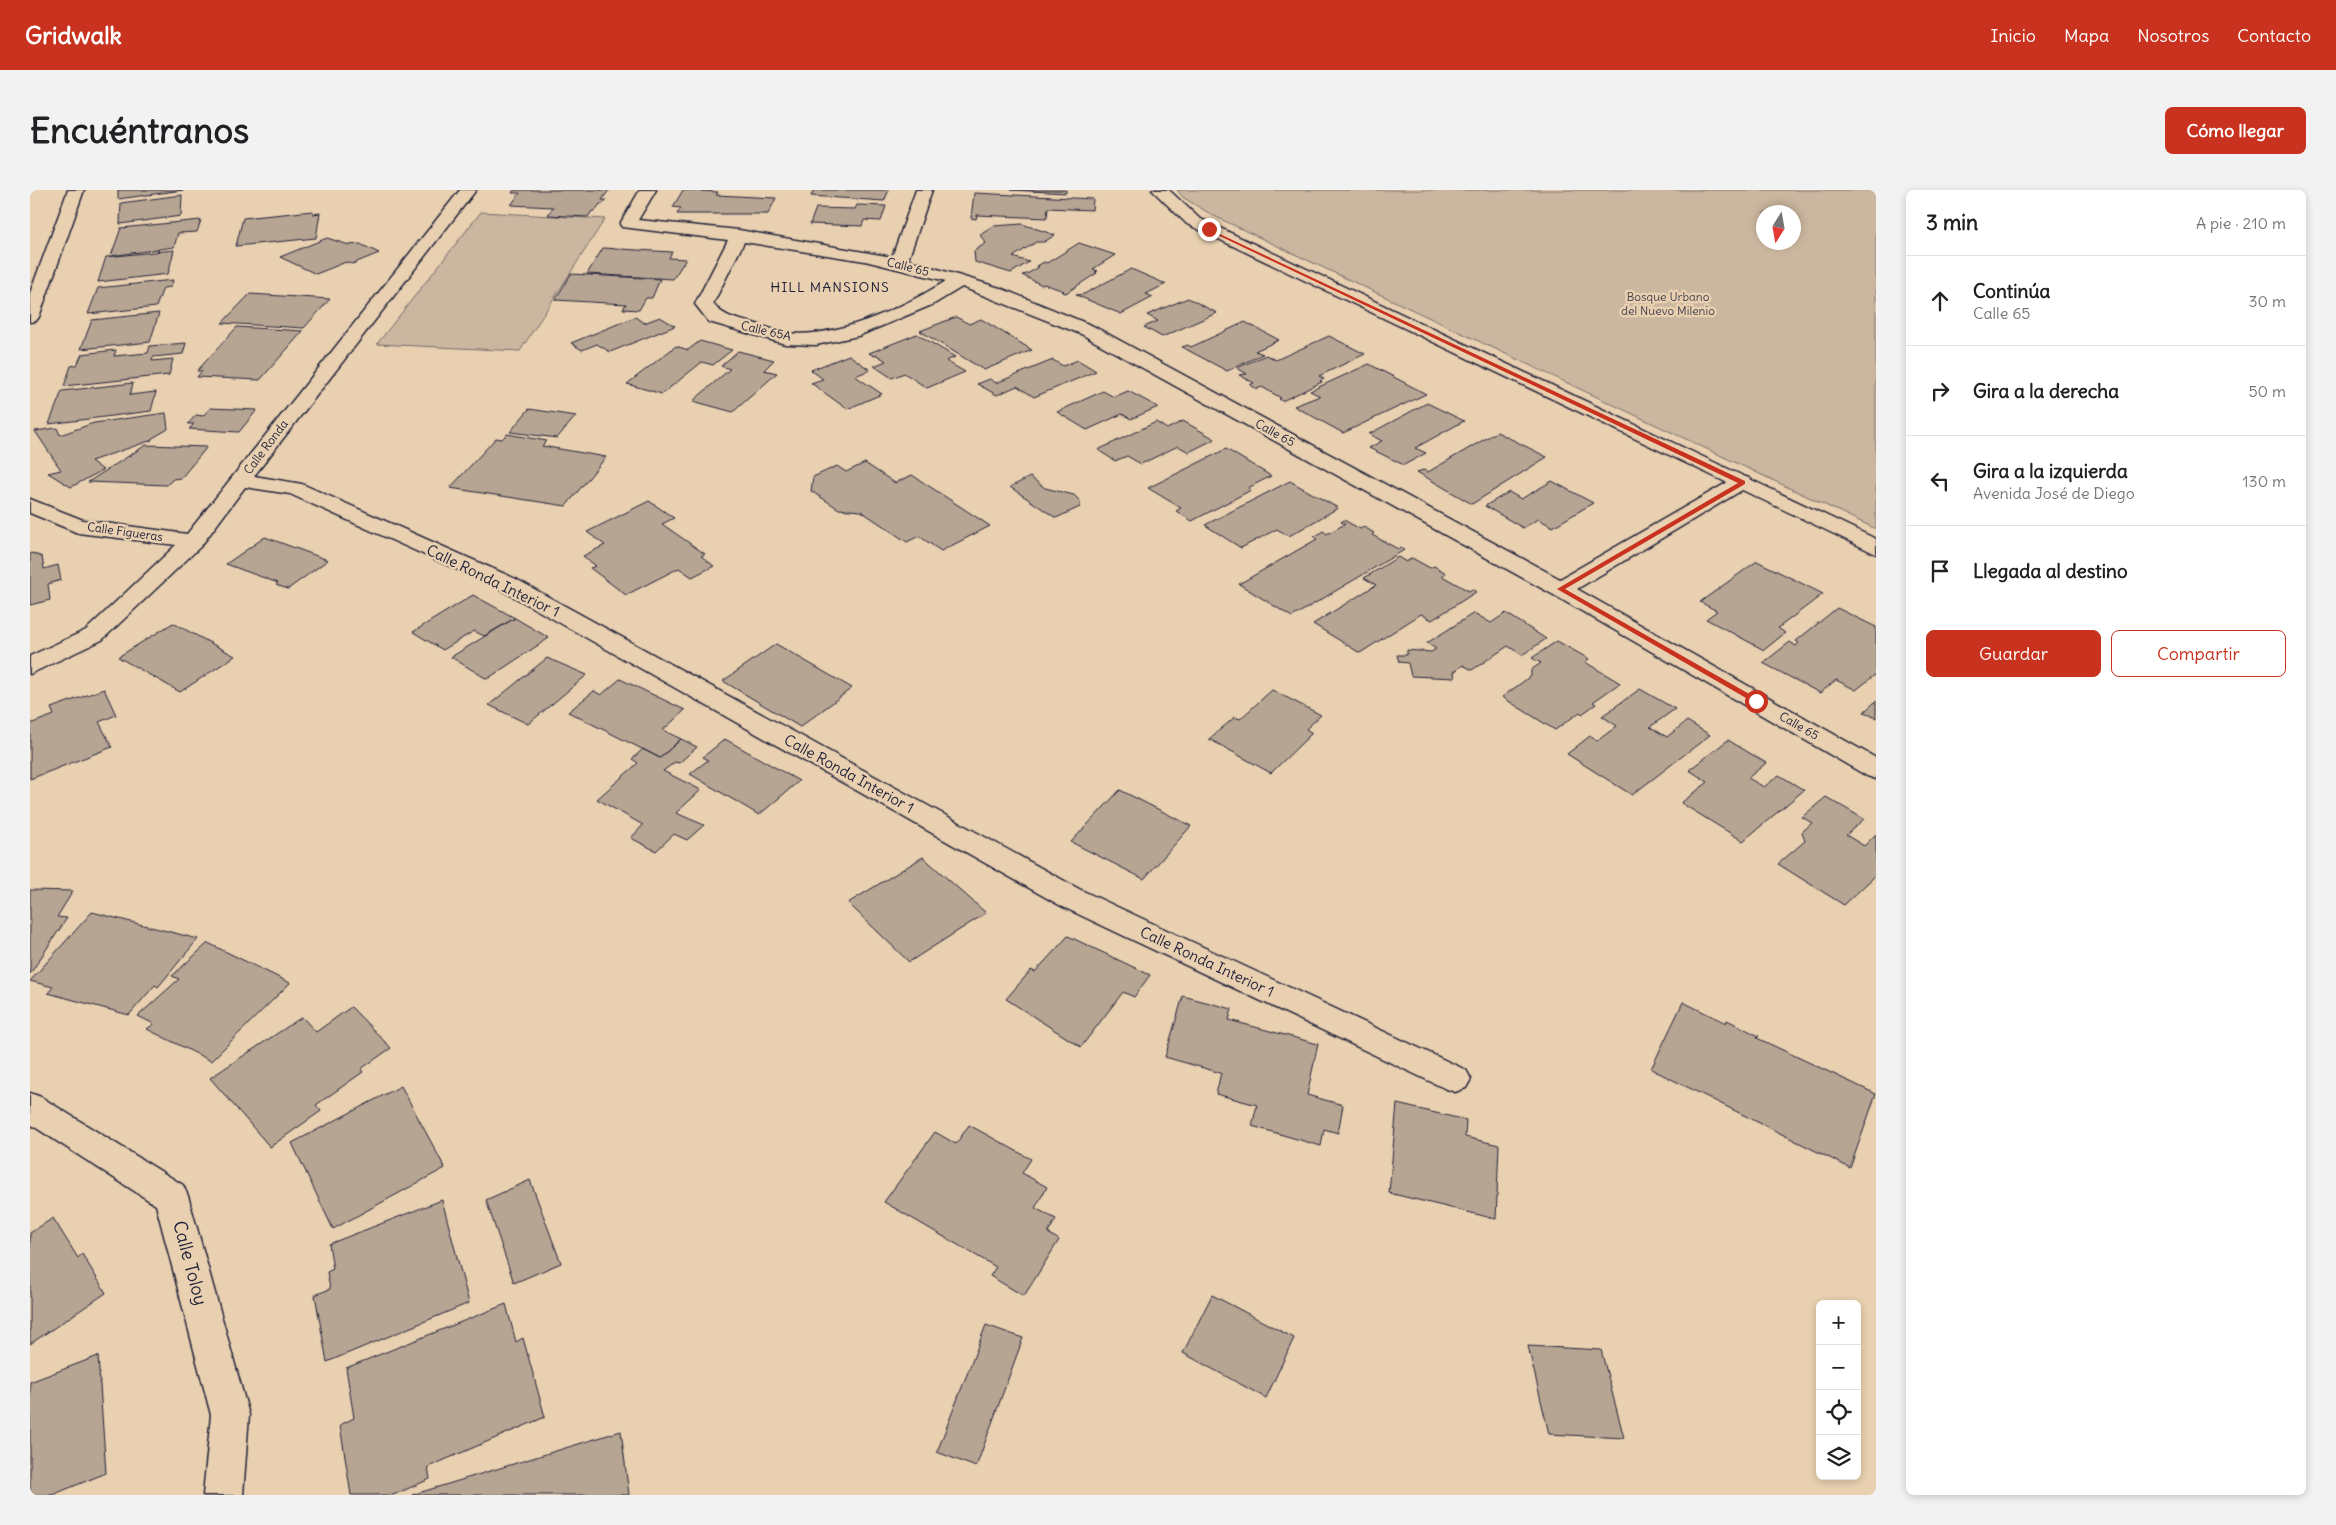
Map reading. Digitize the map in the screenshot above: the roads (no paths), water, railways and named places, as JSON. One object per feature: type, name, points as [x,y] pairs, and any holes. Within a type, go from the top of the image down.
[{"type":"street","points":[[30,317],[76,190]]},
{"type":"street","name":"Calle Ronda","points":[[30,666],[94,635],[193,541],[468,190]]},
{"type":"street","name":"Calle 65","points":[[648,190],[628,224],[739,235],[898,263],[960,280],[1028,304],[1087,330],[1560,589],[1876,770]]},
{"type":"street","points":[[898,263],[924,190]]},
{"type":"street","points":[[1160,190],[1193,221],[1876,547]]},
{"type":"street","name":"Calle 65A","points":[[739,235],[704,304],[715,318],[785,338],[816,339],[852,332],[928,300],[960,280]]},
{"type":"street","name":"Calle Ronda Interior 1","points":[[241,480],[295,488],[508,584],[1071,898],[1455,1079]]},
{"type":"street","points":[[1560,589],[1742,482]]},
{"type":"street","name":"Calle Figueras","points":[[30,505],[78,526],[193,541]]},
{"type":"street","name":"Calle Toloy","points":[[30,1107],[172,1196],[230,1415],[222,1495]]},
{"type":"district","name":"HILL MANSIONS","points":[[830,287]]},
{"type":"park label","name":"Bosque Urbano del Nuevo Milenio","points":[[1668,304]]}]
